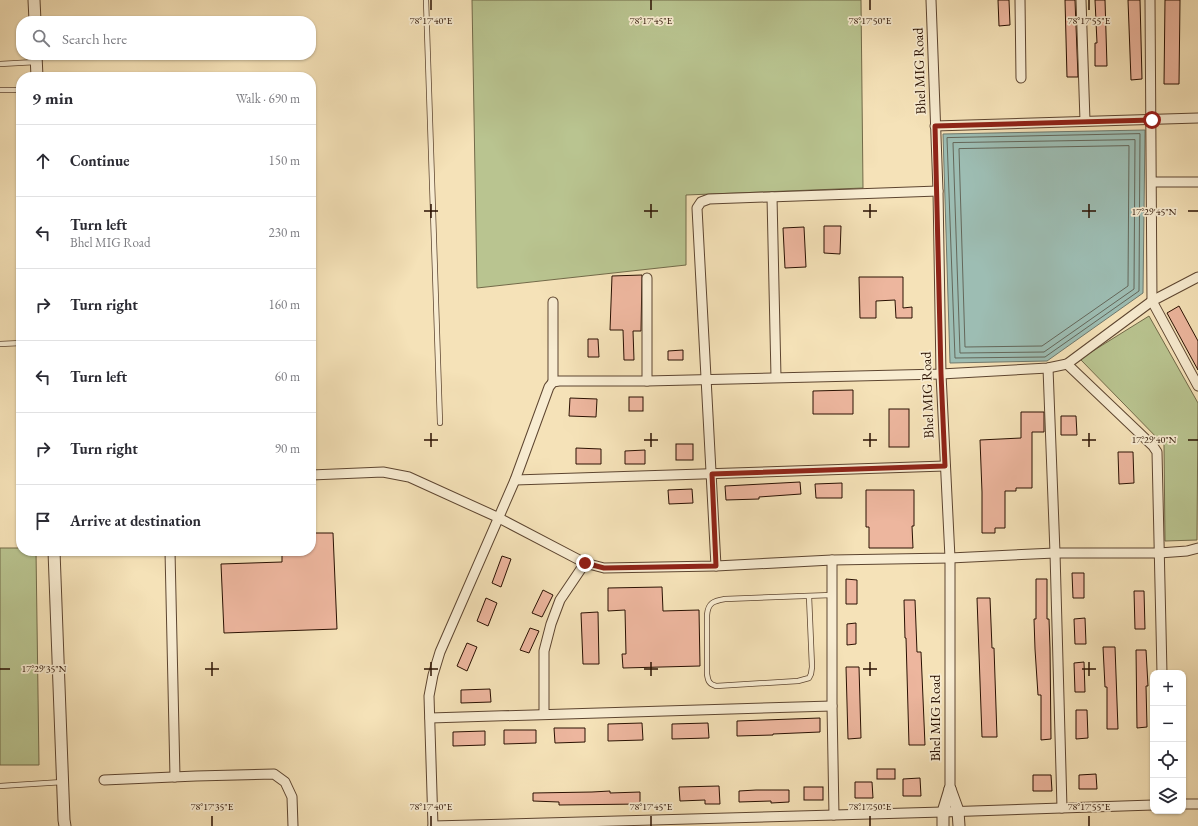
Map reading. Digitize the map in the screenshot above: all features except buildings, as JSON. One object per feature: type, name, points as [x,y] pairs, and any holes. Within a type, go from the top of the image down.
[{"type":"street","points":[[34,0],[35,16]]},
{"type":"street","name":"Bhel MIG Road","points":[[931,0],[938,191],[941,374],[950,558],[950,789],[943,812],[943,826]]},
{"type":"street","points":[[1020,0],[1021,78]]},
{"type":"street","points":[[1081,0],[1085,121]]},
{"type":"street","points":[[1150,0],[1152,120],[1152,301],[1198,386]]},
{"type":"street","points":[[36,60],[37,72]]},
{"type":"street","points":[[935,126],[1198,118]]},
{"type":"street","points":[[1152,182],[1198,182]]},
{"type":"street","points":[[716,566],[697,208],[701,202],[709,198],[938,191]]},
{"type":"street","points":[[772,197],[776,377]]},
{"type":"street","points":[[553,382],[941,374],[1048,368],[1066,364],[1152,301],[1198,277]]},
{"type":"street","points":[[647,278],[647,381]]},
{"type":"street","points":[[553,302],[553,382],[549,387],[514,480],[440,652],[433,675],[429,696],[433,826],[1150,806]]},
{"type":"street","points":[[1066,364],[1153,446],[1156,452],[1158,460],[1162,670]]},
{"type":"street","points":[[1048,368],[1062,808]]},
{"type":"street","points":[[514,480],[945,466]]},
{"type":"street","points":[[316,475],[384,472],[409,477],[497,517],[585,563],[604,568],[716,566],[832,560],[950,558],[1055,553],[1159,553],[1187,551],[1198,548]]},
{"type":"street","points":[[54,556],[64,824]]},
{"type":"street","points":[[170,556],[176,777]]},
{"type":"street","points":[[832,560],[834,815]]},
{"type":"street","points":[[544,714],[544,651],[551,624],[560,600],[585,563]]},
{"type":"street","points":[[430,718],[832,706]]},
{"type":"street","points":[[104,780],[274,774],[285,782],[292,798],[293,826]]},
{"type":"street","name":"Bhel MIG Road","points":[[950,789],[958,811],[959,826]]},
{"type":"street","points":[[1186,804],[1198,804]]},
{"type":"lane","points":[[426,0],[440,423]]},
{"type":"lane","points":[[0,64],[24,60]]},
{"type":"lane","points":[[0,90],[16,90]]},
{"type":"lane","points":[[0,344],[16,343]]},
{"type":"lane","points":[[810,596],[812,667],[809,678],[798,681],[716,686],[710,685],[707,674],[706,615],[708,607],[716,600],[832,595]]},
{"type":"lane","points":[[0,786],[63,782]]},
{"type":"green space","points":[[472,0],[861,0],[863,188],[686,195],[686,265],[477,288]]},
{"type":"green space","points":[[1149,316],[1198,403],[1197,540],[1165,541],[1164,445],[1080,359]]},
{"type":"green space","points":[[0,548],[16,548],[16,556],[36,556],[39,765],[0,765]]},
{"type":"water","points":[[1145,130],[1143,293],[1047,361],[950,363],[943,134]]},
{"type":"route","points":[[585,563],[604,568],[716,566],[712,474],[945,466],[941,374],[938,191],[935,126],[1152,120]]}]
